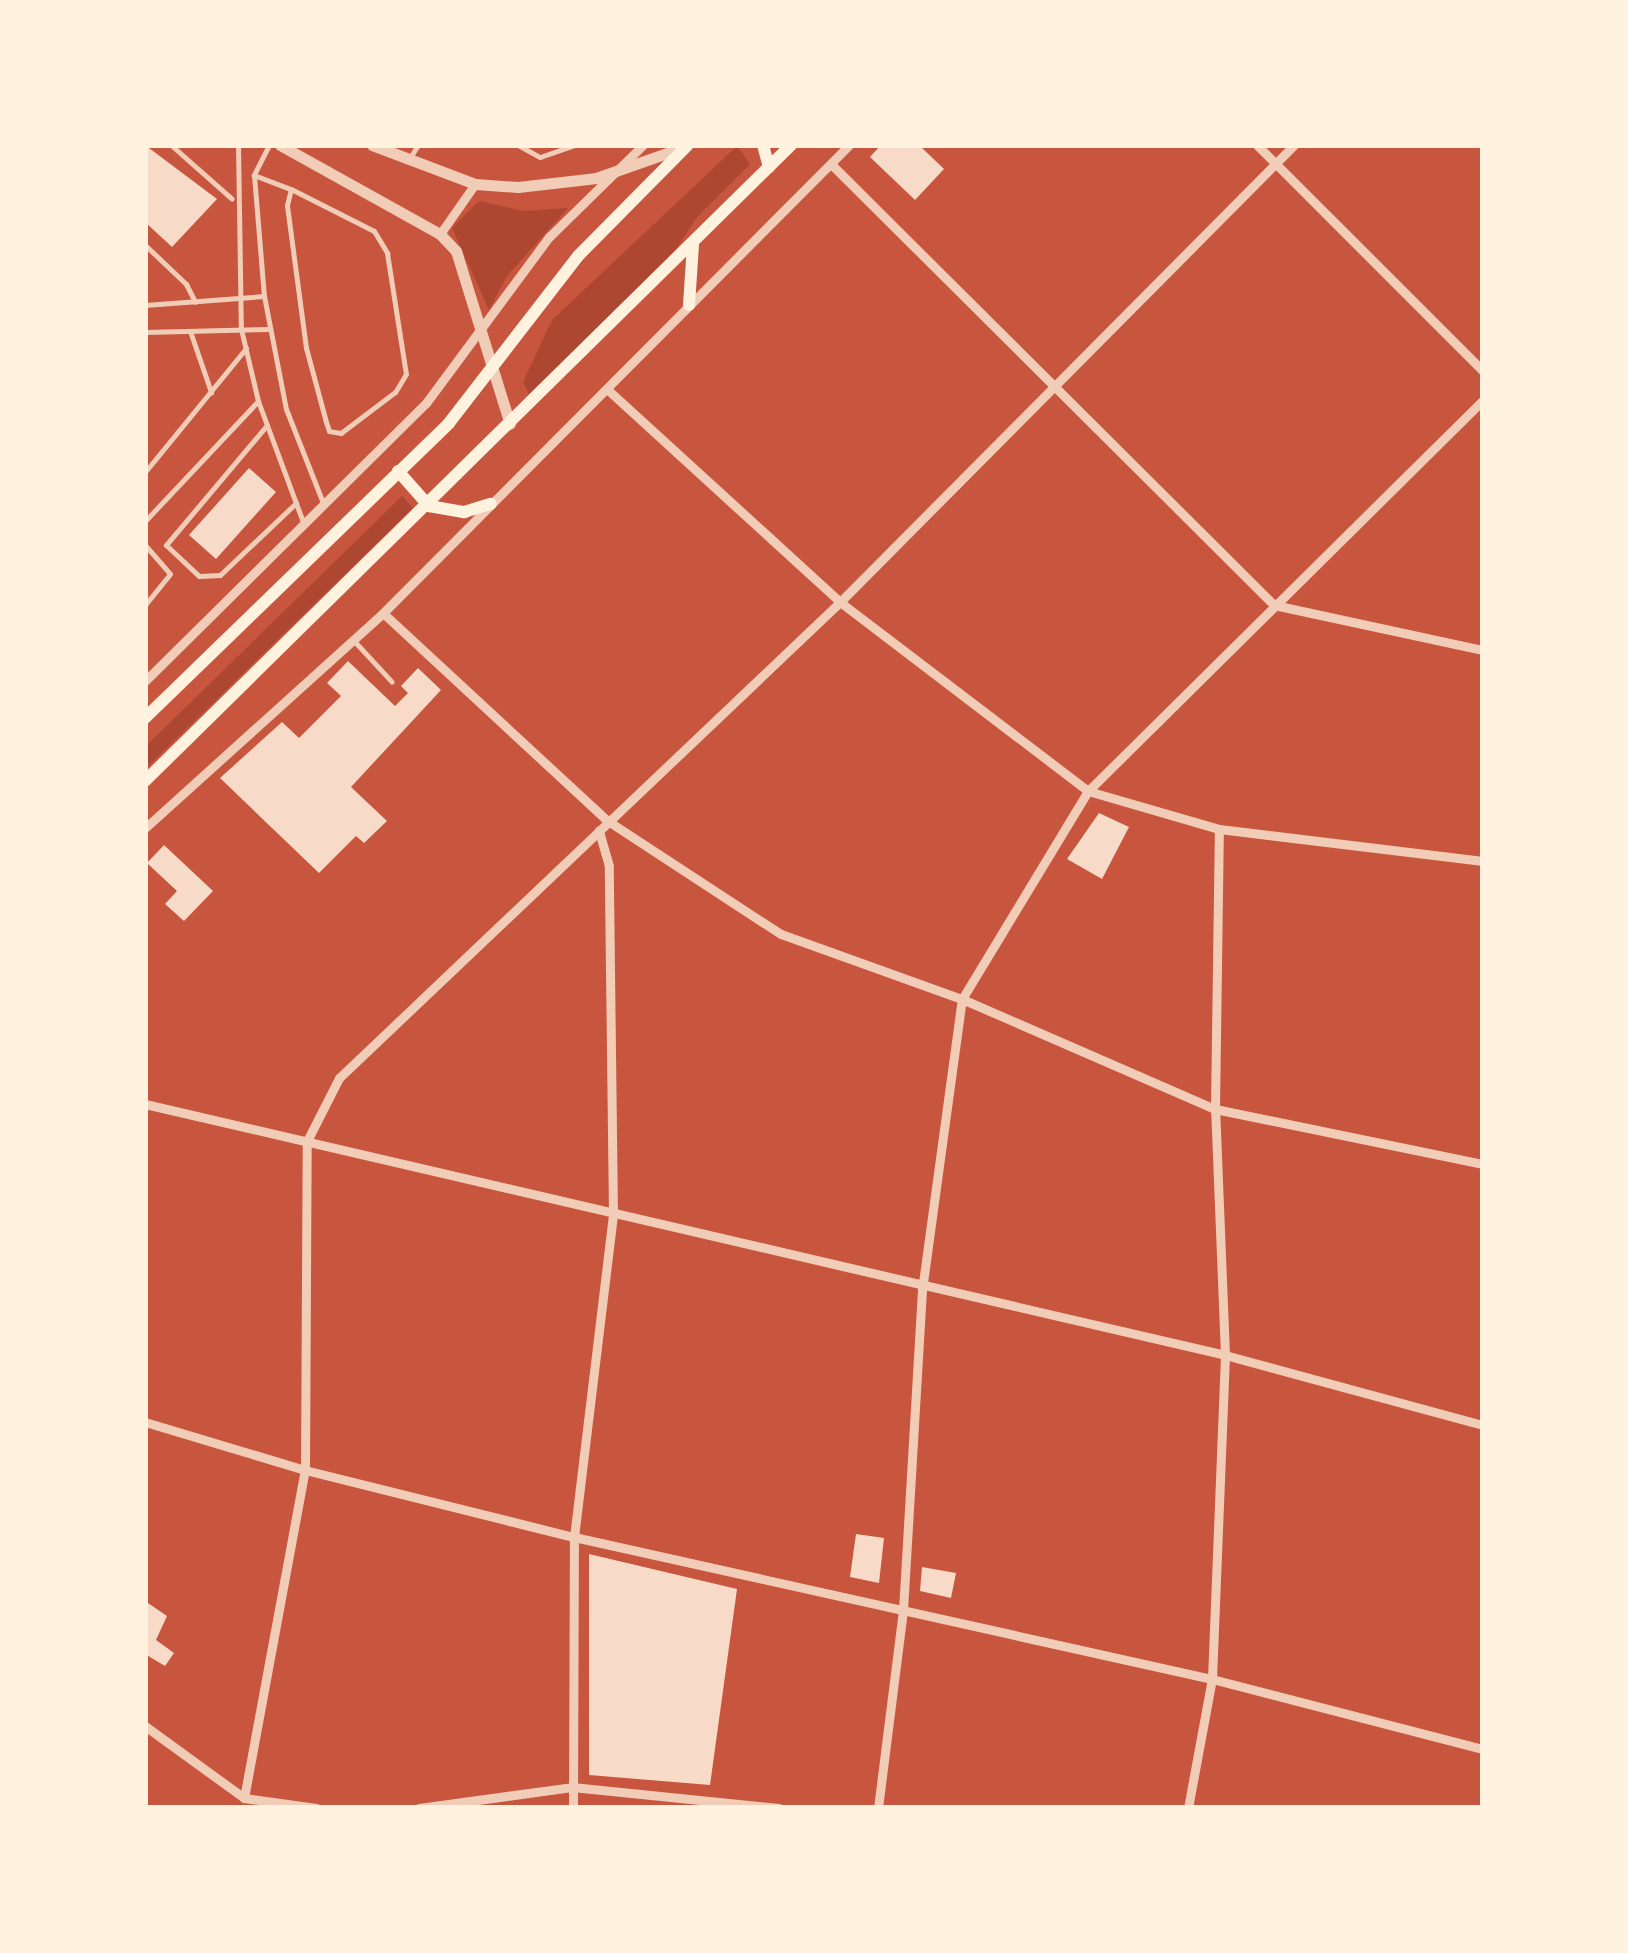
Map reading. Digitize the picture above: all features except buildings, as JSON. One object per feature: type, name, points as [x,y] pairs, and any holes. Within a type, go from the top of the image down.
[{"type":"main road","points":[[145,718],[496,370],[578,256],[688,145]]},
{"type":"main road","points":[[763,145],[769,167]]},
{"type":"main road","points":[[145,781],[792,145]]},
{"type":"main road","points":[[689,305],[693,245]]},
{"type":"main road","points":[[398,470],[429,506],[464,512],[491,504]]},
{"type":"main road","points":[[145,702],[162,702]]},
{"type":"street","points":[[280,145],[440,234],[456,252],[484,328],[510,424]]},
{"type":"street","points":[[372,145],[475,184],[554,185],[616,173],[688,145]]},
{"type":"street","points":[[145,681],[426,403],[548,238],[644,145]]},
{"type":"street","points":[[145,828],[382,612],[849,145]]},
{"type":"street","points":[[1257,145],[1483,371]]},
{"type":"street","points":[[244,1798],[304,1470],[307,1141],[339,1078],[840,602],[1053,383],[1294,145]]},
{"type":"street","points":[[831,164],[1274,605],[1483,650]]},
{"type":"street","points":[[440,234],[475,184]]},
{"type":"street","points":[[608,390],[840,602],[1088,790],[1218,828],[1483,861]]},
{"type":"street","points":[[878,1808],[902,1610],[922,1290],[962,999],[1088,790],[1483,400]]},
{"type":"street","points":[[382,612],[608,822],[781,934],[962,999],[1215,1109],[1483,1164]]},
{"type":"street","points":[[1188,1808],[1212,1679],[1225,1355],[1215,1109],[1218,828]]},
{"type":"street","points":[[573,1808],[574,1537],[613,1214],[610,866],[599,830]]},
{"type":"street","points":[[145,1104],[922,1290],[1225,1355],[1483,1425]]},
{"type":"street","points":[[145,1422],[304,1470],[574,1537],[1212,1679],[1483,1749]]},
{"type":"street","points":[[145,1726],[244,1798],[316,1808]]},
{"type":"street","points":[[419,1808],[572,1787],[779,1808]]},
{"type":"lane","points":[[171,145],[234,201]]},
{"type":"lane","points":[[238,145],[234,201],[241,329],[258,402],[303,522]]},
{"type":"lane","points":[[269,145],[254,175],[264,296],[286,409],[323,503]]},
{"type":"lane","points":[[409,159],[418,145]]},
{"type":"lane","points":[[518,145],[540,157],[574,145]]},
{"type":"lane","points":[[254,175],[292,189],[374,231],[387,253],[406,374],[395,392],[341,433],[330,432],[306,348],[287,205],[292,189]]},
{"type":"lane","points":[[145,245],[186,284],[195,302]]},
{"type":"lane","points":[[145,304],[264,296]]},
{"type":"lane","points":[[145,332],[270,329]]},
{"type":"lane","points":[[190,330],[211,392]]},
{"type":"lane","points":[[145,472],[246,348]]},
{"type":"lane","points":[[145,521],[258,402]]},
{"type":"lane","points":[[267,425],[166,545],[199,576],[220,575],[296,503]]},
{"type":"lane","points":[[145,546],[170,574],[145,605]]},
{"type":"lane","points":[[352,640],[392,682]]},
{"type":"shaded area","points":[[737,146],[750,164],[697,217],[671,257],[529,394],[523,382],[552,320]]},
{"type":"shaded area","points":[[479,201],[523,211],[568,208],[507,276],[489,310],[452,228]]},
{"type":"shaded area","points":[[402,496],[413,508],[145,769],[145,747]]}]
